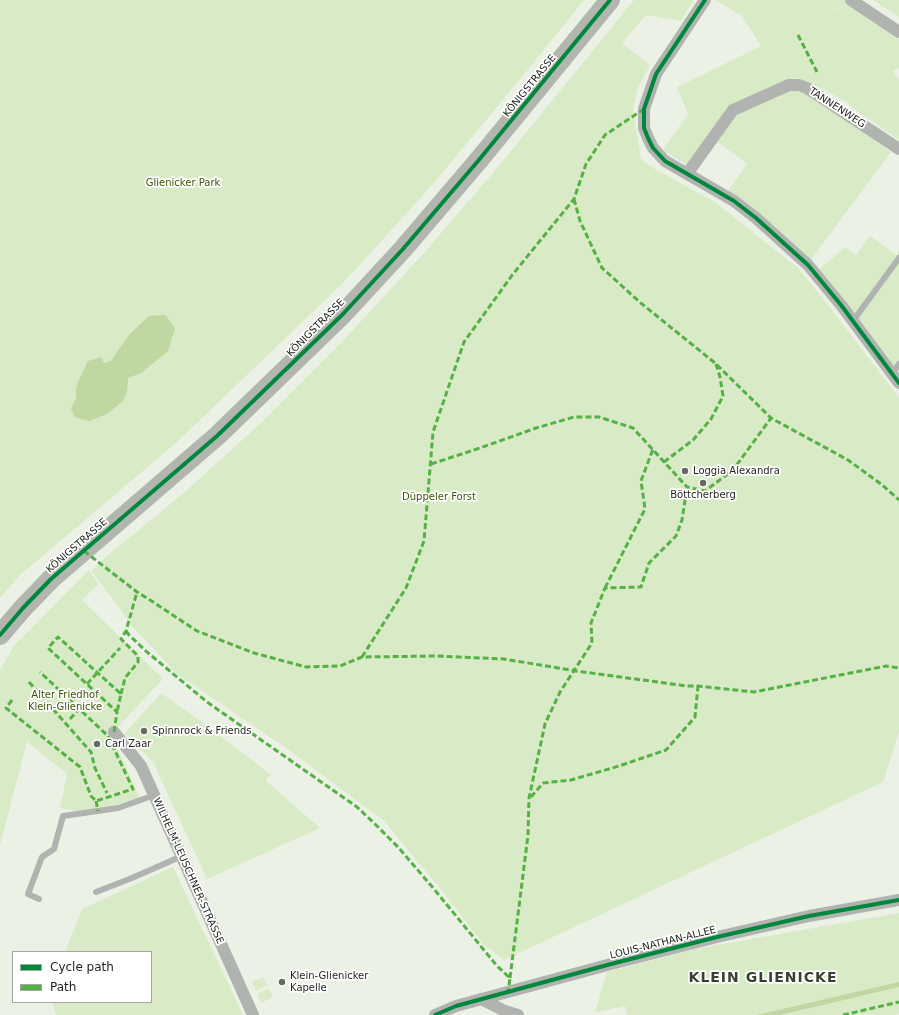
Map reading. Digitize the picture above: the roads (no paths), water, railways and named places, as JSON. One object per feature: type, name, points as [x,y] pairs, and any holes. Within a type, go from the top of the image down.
[{"type":"main road","name":"KÖNIGSTRASSE","points":[[0,636],[23,608],[51,579],[217,436],[343,314],[403,249],[478,161],[610,0]]},
{"type":"street","points":[[705,0],[656,74],[644,109],[644,128],[653,148],[665,161],[734,201],[762,223],[808,265],[897,374]]},
{"type":"street","points":[[852,0],[899,32]]},
{"type":"street","name":"TANNENWEG","points":[[687,174],[733,110],[789,85],[799,85],[807,88],[899,149]]},
{"type":"street","name":"WILHELM-LEUSCHNER-STRASSE","points":[[114,732],[141,766],[253,1015]]},
{"type":"street","name":"LOUIS-NATHAN-ALLEE","points":[[435,1015],[456,1006],[481,999],[717,937],[809,916],[899,900]]},
{"type":"street","points":[[481,999],[505,1011],[518,1015]]},
{"type":"lane","points":[[853,321],[899,258]]},
{"type":"lane","points":[[39,899],[28,894],[42,857],[54,849],[63,816],[118,808],[154,795]]},
{"type":"lane","points":[[96,892],[182,856]]},
{"type":"place","name":"Loggia Alexandra","points":[[685,471]]},
{"type":"place","name":"Böttcherberg","points":[[703,483]]},
{"type":"place","name":"Spinnrock & Friends","points":[[144,731]]},
{"type":"place","name":"Carl Zaar","points":[[97,744]]},
{"type":"place","name":"Klein-Glienicker Kapelle","points":[[282,982]]},
{"type":"district","name":"KLEIN GLIENICKE","points":[[763,978]]},
{"type":"park label","name":"Glienicker Park","points":[[183,183]]},
{"type":"park label","name":"Düppeler Forst","points":[[439,497]]},
{"type":"park label","name":"Alter Friedhof Klein-Glienicke","points":[[65,700]]}]
